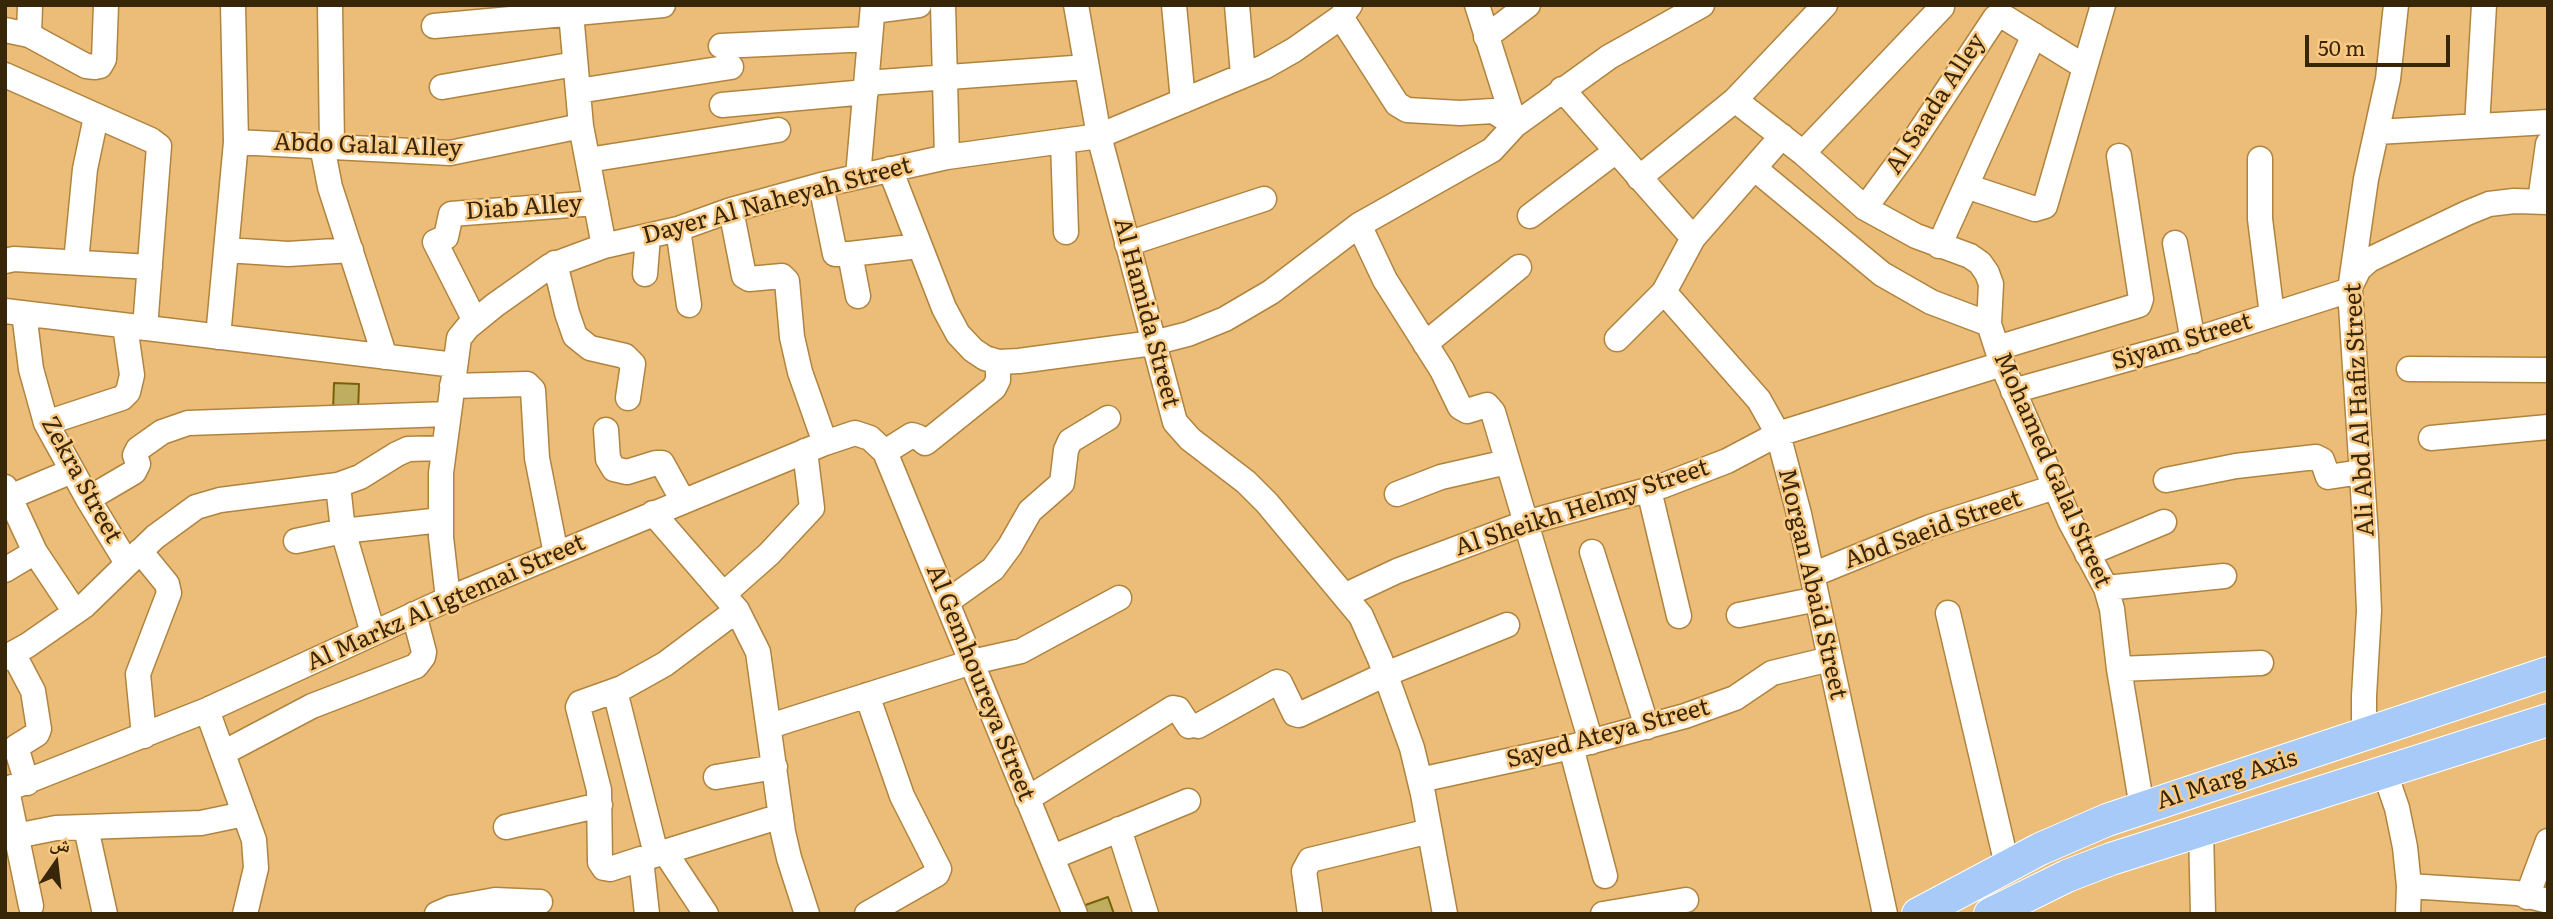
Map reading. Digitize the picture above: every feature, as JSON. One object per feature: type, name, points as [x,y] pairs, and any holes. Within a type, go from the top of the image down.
[{"type":"main road","name":"Al Marg Axis","points":[[1918,914],[2007,865],[2073,834],[2142,808],[2548,673]]},
{"type":"main road","name":"Al Marg Axis","points":[[1990,914],[2100,863],[2548,720]]},
{"type":"street","points":[[30,5],[17,32],[86,66],[100,66],[104,59],[106,5]]},
{"type":"street","points":[[218,337],[236,142],[233,5]]},
{"type":"street","points":[[330,5],[327,146],[330,187],[385,357]]},
{"type":"street","points":[[434,26],[663,5]]},
{"type":"street","points":[[858,176],[873,8],[919,5]]},
{"type":"street","points":[[943,5],[947,157]]},
{"type":"street","name":"Al Hamida Street","points":[[1076,5],[1099,136],[1172,411],[1182,432],[1246,482],[1346,595],[1361,616],[1386,674],[1412,748],[1445,914]]},
{"type":"street","points":[[1174,5],[1183,101]]},
{"type":"street","points":[[1237,5],[1243,75]]},
{"type":"street","points":[[1477,5],[1515,125]]},
{"type":"street","points":[[1486,37],[1528,5]]},
{"type":"street","points":[[890,169],[944,308],[958,334],[985,358],[999,362],[1029,360],[1153,343],[1188,334],[1225,319],[1270,292],[1359,225],[1492,150],[1515,125],[1671,12],[1702,5]]},
{"type":"street","points":[[1639,178],[1735,100],[1825,5]]},
{"type":"street","points":[[1966,187],[2035,209],[2045,206],[2103,5]]},
{"type":"street","name":"Ali Abd Al Hafiz Street","points":[[2364,734],[2369,611],[2350,290],[2366,179],[2388,79],[2396,5]]},
{"type":"street","points":[[2477,126],[2484,5]]},
{"type":"street","points":[[1803,153],[1942,8]]},
{"type":"street","points":[[1345,11],[1397,104],[1407,110],[1460,113],[1493,111],[1515,125]]},
{"type":"street","name":"Dayer Al Naheyah Street","points":[[449,598],[441,520],[443,447],[460,338],[475,321],[555,263],[604,246],[678,229],[731,210],[858,176],[947,157],[1099,136],[1243,75],[1294,50],[1345,11]]},
{"type":"street","points":[[571,13],[581,126],[604,246]]},
{"type":"street","name":"Al Saada Alley","points":[[1865,208],[1907,151],[1990,21],[2000,16],[2006,18],[2085,67]]},
{"type":"street","points":[[1940,246],[2034,35]]},
{"type":"street","points":[[578,91],[726,57],[870,39]]},
{"type":"street","points":[[442,87],[576,64]]},
{"type":"street","points":[[722,105],[945,78],[1087,67]]},
{"type":"street","points":[[5,75],[159,146],[150,267],[135,327],[132,375],[128,392],[122,398],[46,423]]},
{"type":"street","points":[[1562,89],[1693,238]]},
{"type":"street","name":"Mohamed Galal Street","points":[[1735,100],[1803,153],[1865,208],[1916,236],[1970,256],[1987,272],[1991,285],[1989,324],[2013,391],[2055,488],[2106,588],[2112,609],[2142,808]]},
{"type":"street","points":[[76,262],[85,169],[96,117]]},
{"type":"street","points":[[2377,132],[2548,122]]},
{"type":"street","name":"Abdo Galal Alley","points":[[236,142],[450,153],[581,126]]},
{"type":"street","points":[[588,160],[778,130]]},
{"type":"street","points":[[1617,339],[1664,292],[1693,238],[1782,136]]},
{"type":"street","points":[[1063,141],[1066,232]]},
{"type":"street","points":[[2350,290],[2359,270],[2369,260],[2442,223],[2489,204],[2544,202],[2548,144]]},
{"type":"street","points":[[1530,216],[1616,151]]},
{"type":"street","name":"Al Sheikh Helmy Street","points":[[1346,595],[1397,571],[1525,523],[1649,490],[1699,473],[1778,434],[2139,305],[2141,299],[2119,156]]},
{"type":"street","points":[[2260,159],[2260,219],[2272,315]]},
{"type":"street","points":[[1754,168],[1882,274],[1931,302],[1989,324]]},
{"type":"street","points":[[821,185],[835,254],[919,246]]},
{"type":"street","points":[[1127,244],[1264,199]]},
{"type":"street","name":"Diab Alley","points":[[475,321],[435,242],[446,237],[451,214],[596,203]]},
{"type":"street","points":[[731,210],[744,276],[749,279],[782,276],[787,281],[792,337],[815,447],[812,508],[754,568],[731,601],[665,664],[615,691],[580,703],[578,707],[595,772],[600,805],[599,859],[602,865],[610,869],[781,816]]},
{"type":"street","points":[[1359,225],[1385,280],[1463,410],[1486,405],[1492,409],[1525,523],[1581,745],[1605,876]]},
{"type":"street","points":[[678,229],[689,305]]},
{"type":"street","points":[[645,274],[648,237]]},
{"type":"street","points":[[2175,243],[2193,341]]},
{"type":"street","points":[[226,250],[288,254],[351,250]]},
{"type":"street","points":[[850,254],[858,296]]},
{"type":"street","points":[[5,261],[14,259],[150,267]]},
{"type":"street","points":[[555,263],[575,335],[590,348],[625,356],[633,364],[628,398]]},
{"type":"street","points":[[1425,344],[1520,267]]},
{"type":"street","name":"Siyam Street","points":[[2013,391],[2193,341],[2350,290]]},
{"type":"street","name":"Morgan Abaid Street","points":[[1664,292],[1759,400],[1778,434],[1812,575],[1885,914]]},
{"type":"street","points":[[15,312],[385,357],[453,375],[527,384],[533,390],[537,458],[556,554]]},
{"type":"street","name":"Zekra Street","points":[[15,312],[46,423],[72,471],[88,499],[133,557],[167,584],[169,593],[138,674],[144,736]]},
{"type":"street","points":[[885,452],[912,435],[925,443],[928,442],[994,388],[998,380],[999,362]]},
{"type":"street","points":[[2409,369],[2548,370]]},
{"type":"street","points":[[88,499],[134,472],[138,464],[135,455],[138,449],[162,432],[188,423],[448,414]]},
{"type":"street","points":[[948,601],[993,569],[1030,511],[1062,482],[1066,450],[1070,441],[1108,418]]},
{"type":"street","points":[[2431,439],[2548,427]]},
{"type":"street","points":[[606,430],[608,458],[614,469],[626,472],[662,463],[683,501]]},
{"type":"street","name":"Al Markz Al Igtemai Street","points":[[13,788],[207,710],[449,598],[815,447],[855,433],[870,438],[885,452]]},
{"type":"street","points":[[31,906],[16,836],[13,788],[16,747],[39,730],[33,691],[9,655],[84,606],[133,557],[176,520],[196,507],[220,500],[338,485],[360,477],[408,449],[443,447]]},
{"type":"street","name":"Al Gemhoureya Street","points":[[885,452],[1076,914]]},
{"type":"street","points":[[2166,480],[2250,464],[2316,457],[2322,460],[2328,477],[2361,472]]},
{"type":"street","points":[[1397,494],[1441,477],[1507,461]]},
{"type":"street","points":[[72,471],[7,492],[35,552],[75,612]]},
{"type":"street","points":[[338,485],[343,531],[373,633]]},
{"type":"street","name":"Abd Saeid Street","points":[[1812,575],[1930,527],[2055,488]]},
{"type":"street","points":[[1649,490],[1679,616]]},
{"type":"street","points":[[653,513],[731,601],[758,652],[781,816],[789,858],[807,914]]},
{"type":"street","points":[[296,541],[343,531],[441,520]]},
{"type":"street","points":[[2087,554],[2164,522]]},
{"type":"street","points":[[5,570],[35,552]]},
{"type":"street","points":[[1592,552],[1647,727]]},
{"type":"street","points":[[2106,588],[2224,576]]},
{"type":"street","points":[[770,726],[972,662],[1029,648],[1119,598]]},
{"type":"street","points":[[1739,615],[1817,599]]},
{"type":"street","points":[[1948,613],[2007,865]]},
{"type":"street","points":[[223,753],[312,706],[416,666],[424,652],[414,614]]},
{"type":"street","points":[[1027,799],[1173,708],[1178,709],[1193,726],[1277,682],[1297,715],[1386,674],[1507,625]]},
{"type":"street","name":"Sayed Ateya Street","points":[[1420,780],[1581,745],[1685,716],[1732,699],[1772,673],[1829,659]]},
{"type":"street","points":[[2119,669],[2261,663]]},
{"type":"street","points":[[615,691],[654,855],[647,914]]},
{"type":"street","points":[[867,695],[902,796],[939,869],[937,874],[867,914]]},
{"type":"street","points":[[207,710],[254,841],[256,869],[245,914]]},
{"type":"street","points":[[716,777],[775,767]]},
{"type":"street","points":[[2385,773],[2400,821],[2409,886],[2408,914]]},
{"type":"street","points":[[1053,857],[1188,801]]},
{"type":"street","points":[[506,827],[600,805]]},
{"type":"street","points":[[16,836],[56,828],[201,823],[244,814]]},
{"type":"street","points":[[86,828],[105,914]]},
{"type":"street","points":[[1119,830],[1146,914]]},
{"type":"street","points":[[2201,830],[2203,914]]},
{"type":"street","points":[[1310,914],[1304,871],[1310,860],[1430,831]]},
{"type":"street","points":[[2409,886],[2517,892],[2528,902],[2548,841]]},
{"type":"street","points":[[654,855],[706,914]]},
{"type":"street","points":[[437,914],[451,908],[495,900],[540,902]]},
{"type":"street","points":[[1603,914],[1686,900]]},
{"type":"building","points":[[334,383],[359,384],[358,412],[333,411]]},
{"type":"building","points":[[1108,897],[1114,914],[1079,914],[1077,908]]}]
